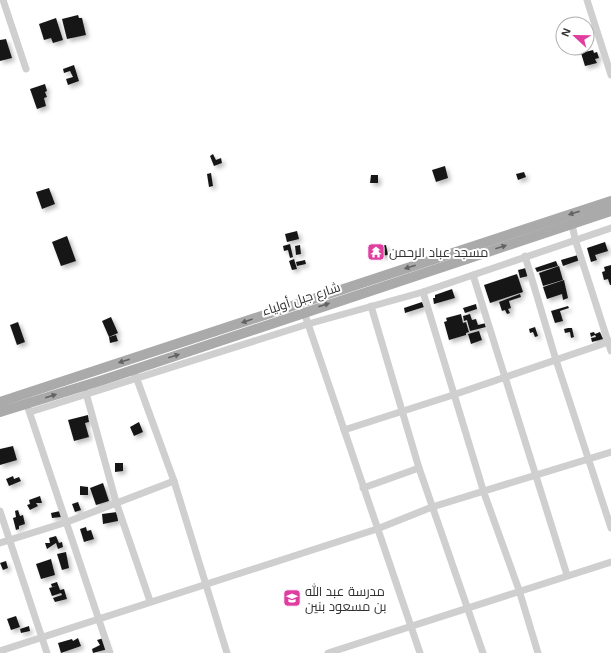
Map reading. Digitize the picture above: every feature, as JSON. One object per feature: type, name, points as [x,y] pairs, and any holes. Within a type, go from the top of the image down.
[{"type":"main road","name":"شارع جبل أولياء","points":[[0,402],[611,201]]},
{"type":"main road","name":"شارع جبل أولياء","points":[[0,412],[28,408],[134,374],[304,312],[611,211]]},
{"type":"street","points":[[3,0],[26,69]]},
{"type":"street","points":[[587,0],[611,75]]},
{"type":"street","points":[[572,224],[575,239],[610,342],[611,351]]},
{"type":"street","points":[[110,653],[28,408],[86,394],[134,374],[423,292],[525,256],[611,228]]},
{"type":"street","points":[[525,256],[556,360],[590,459],[611,528]]},
{"type":"street","points":[[473,275],[567,575]]},
{"type":"street","points":[[423,292],[453,395],[484,492],[519,590],[538,653]]},
{"type":"street","points":[[371,306],[419,468],[483,653]]},
{"type":"street","points":[[304,312],[376,529],[420,653]]},
{"type":"street","points":[[344,430],[610,342]]},
{"type":"street","points":[[134,374],[174,481],[227,653]]},
{"type":"street","points":[[86,394],[116,502],[150,601]]},
{"type":"street","points":[[0,651],[150,601],[376,529],[432,507],[537,476],[611,452]]},
{"type":"street","points":[[363,488],[419,468]]},
{"type":"street","points":[[0,544],[67,522],[174,481]]},
{"type":"street","points":[[0,511],[47,653]]},
{"type":"street","points":[[328,653],[519,590],[611,562]]},
{"type":"building","points":[[78,15],[79,18],[82,18],[86,35],[67,39],[62,19]]},
{"type":"building","points":[[56,18],[63,40],[53,43],[51,38],[44,40],[39,24]]},
{"type":"building","points":[[6,39],[12,58],[0,61],[0,40]]},
{"type":"building","points":[[597,52],[599,58],[595,59],[597,63],[585,66],[582,56],[595,56],[595,53]]},
{"type":"building","points":[[74,65],[79,81],[68,85],[66,79],[73,77],[70,71],[64,73],[63,69]]},
{"type":"building","points":[[45,84],[47,91],[45,92],[47,97],[44,98],[46,106],[37,109],[30,89]]},
{"type":"building","points":[[213,154],[216,160],[221,158],[222,163],[214,166],[210,156]]},
{"type":"building","points":[[445,166],[448,178],[436,182],[432,170]]},
{"type":"building","points":[[524,172],[526,177],[518,180],[516,174]]},
{"type":"building","points":[[211,173],[213,186],[209,187],[207,174]]},
{"type":"building","points":[[371,175],[378,175],[378,183],[370,183]]},
{"type":"building","points":[[49,188],[55,204],[42,209],[36,192]]},
{"type":"building","points":[[297,231],[299,239],[287,242],[285,234]]},
{"type":"building","points":[[67,236],[76,261],[61,266],[52,242]]},
{"type":"building","points":[[605,242],[608,251],[595,255],[597,260],[591,262],[587,248]]},
{"type":"building","points":[[290,244],[293,257],[290,258],[288,250],[284,251],[283,246]]},
{"type":"building","points":[[300,245],[301,254],[296,255],[295,246]]},
{"type":"building","points":[[386,245],[388,255],[379,256],[377,247]]},
{"type":"building","points":[[578,255],[580,260],[563,266],[561,260]]},
{"type":"building","points":[[294,259],[297,269],[292,270],[289,261]]},
{"type":"building","points":[[305,260],[306,264],[297,266],[296,262]]},
{"type":"building","points":[[556,261],[558,266],[537,272],[535,268]]},
{"type":"building","points":[[611,265],[610,285],[608,279],[604,280],[602,272],[605,271],[604,267]]},
{"type":"building","points":[[559,266],[563,280],[543,286],[539,273]]},
{"type":"building","points":[[526,268],[528,276],[520,278],[518,270]]},
{"type":"building","points":[[517,274],[523,292],[490,303],[484,285]]},
{"type":"building","points":[[564,280],[568,298],[563,300],[562,294],[547,299],[543,287]]},
{"type":"building","points":[[452,289],[455,298],[434,304],[433,298],[435,298],[435,295]]},
{"type":"building","points":[[520,294],[521,297],[509,301],[511,308],[508,309],[510,313],[507,314],[505,310],[502,311],[499,302]]},
{"type":"building","points":[[422,302],[424,307],[405,313],[404,308]]},
{"type":"building","points":[[476,304],[477,309],[465,313],[463,308]]},
{"type":"building","points":[[568,306],[569,308],[560,311],[563,321],[555,323],[551,311]]},
{"type":"building","points":[[461,314],[463,323],[466,322],[469,332],[466,333],[466,335],[449,340],[444,322],[447,321],[446,318]]},
{"type":"building","points":[[470,314],[472,320],[476,319],[478,325],[486,323],[486,327],[470,331],[467,320],[464,321],[463,316]]},
{"type":"building","points":[[111,317],[118,333],[109,337],[102,321]]},
{"type":"building","points":[[18,322],[25,342],[17,345],[10,325]]},
{"type":"building","points":[[535,327],[538,336],[535,337],[533,332],[530,333],[529,329]]},
{"type":"building","points":[[572,328],[574,337],[571,338],[570,332],[565,333],[564,329]]},
{"type":"building","points":[[479,331],[482,340],[471,344],[468,334]]},
{"type":"building","points":[[594,332],[595,334],[600,332],[603,339],[592,342],[591,338],[596,337],[595,335],[591,337],[590,333]]},
{"type":"building","points":[[116,335],[118,341],[110,343],[109,337]]},
{"type":"building","points":[[88,415],[89,422],[85,423],[89,437],[74,441],[68,420]]},
{"type":"building","points":[[139,422],[143,432],[134,436],[130,427]]},
{"type":"building","points":[[13,446],[17,460],[0,465],[0,449]]},
{"type":"building","points":[[115,463],[123,463],[123,471],[115,472]]},
{"type":"building","points":[[13,476],[14,479],[19,477],[21,481],[9,486],[6,479]]},
{"type":"building","points":[[103,483],[109,501],[96,505],[90,488]]},
{"type":"building","points":[[80,486],[88,487],[88,495],[80,495]]},
{"type":"building","points":[[40,496],[42,503],[36,503],[38,506],[30,510],[27,505],[30,504],[29,500]]},
{"type":"building","points":[[78,502],[81,510],[75,512],[72,504]]},
{"type":"building","points":[[18,510],[20,516],[23,515],[25,524],[19,526],[19,529],[16,530],[13,518],[16,517],[15,511]]},
{"type":"building","points":[[60,511],[61,517],[52,518],[51,513]]},
{"type":"building","points":[[117,512],[118,521],[103,524],[102,514]]},
{"type":"building","points":[[86,527],[87,531],[91,530],[94,539],[84,542],[80,529]]},
{"type":"building","points":[[56,536],[59,543],[62,542],[63,547],[58,549],[56,543],[47,549],[45,543],[50,543],[49,538]]},
{"type":"building","points":[[66,552],[69,568],[62,570],[57,554]]},
{"type":"building","points":[[51,559],[55,575],[41,579],[36,564]]},
{"type":"building","points":[[6,561],[8,568],[3,570],[0,563]]},
{"type":"building","points":[[57,582],[60,590],[64,589],[67,599],[55,602],[53,598],[62,595],[61,593],[52,596],[49,588],[57,586],[52,587],[51,584]]},
{"type":"building","points":[[16,616],[20,627],[11,630],[7,619]]},
{"type":"building","points":[[29,626],[30,631],[21,633],[20,629]]},
{"type":"building","points":[[78,638],[81,646],[61,653],[58,643],[72,639],[73,641]]},
{"type":"building","points":[[104,638],[108,649],[93,653],[92,649],[100,645],[97,640]]},
{"type":"place","name":"مسجد عباد الرحمن","points":[[376,252]]},
{"type":"place","name":"مدرسة عبد الله بن مسعود بنين","points":[[292,598]]}]
